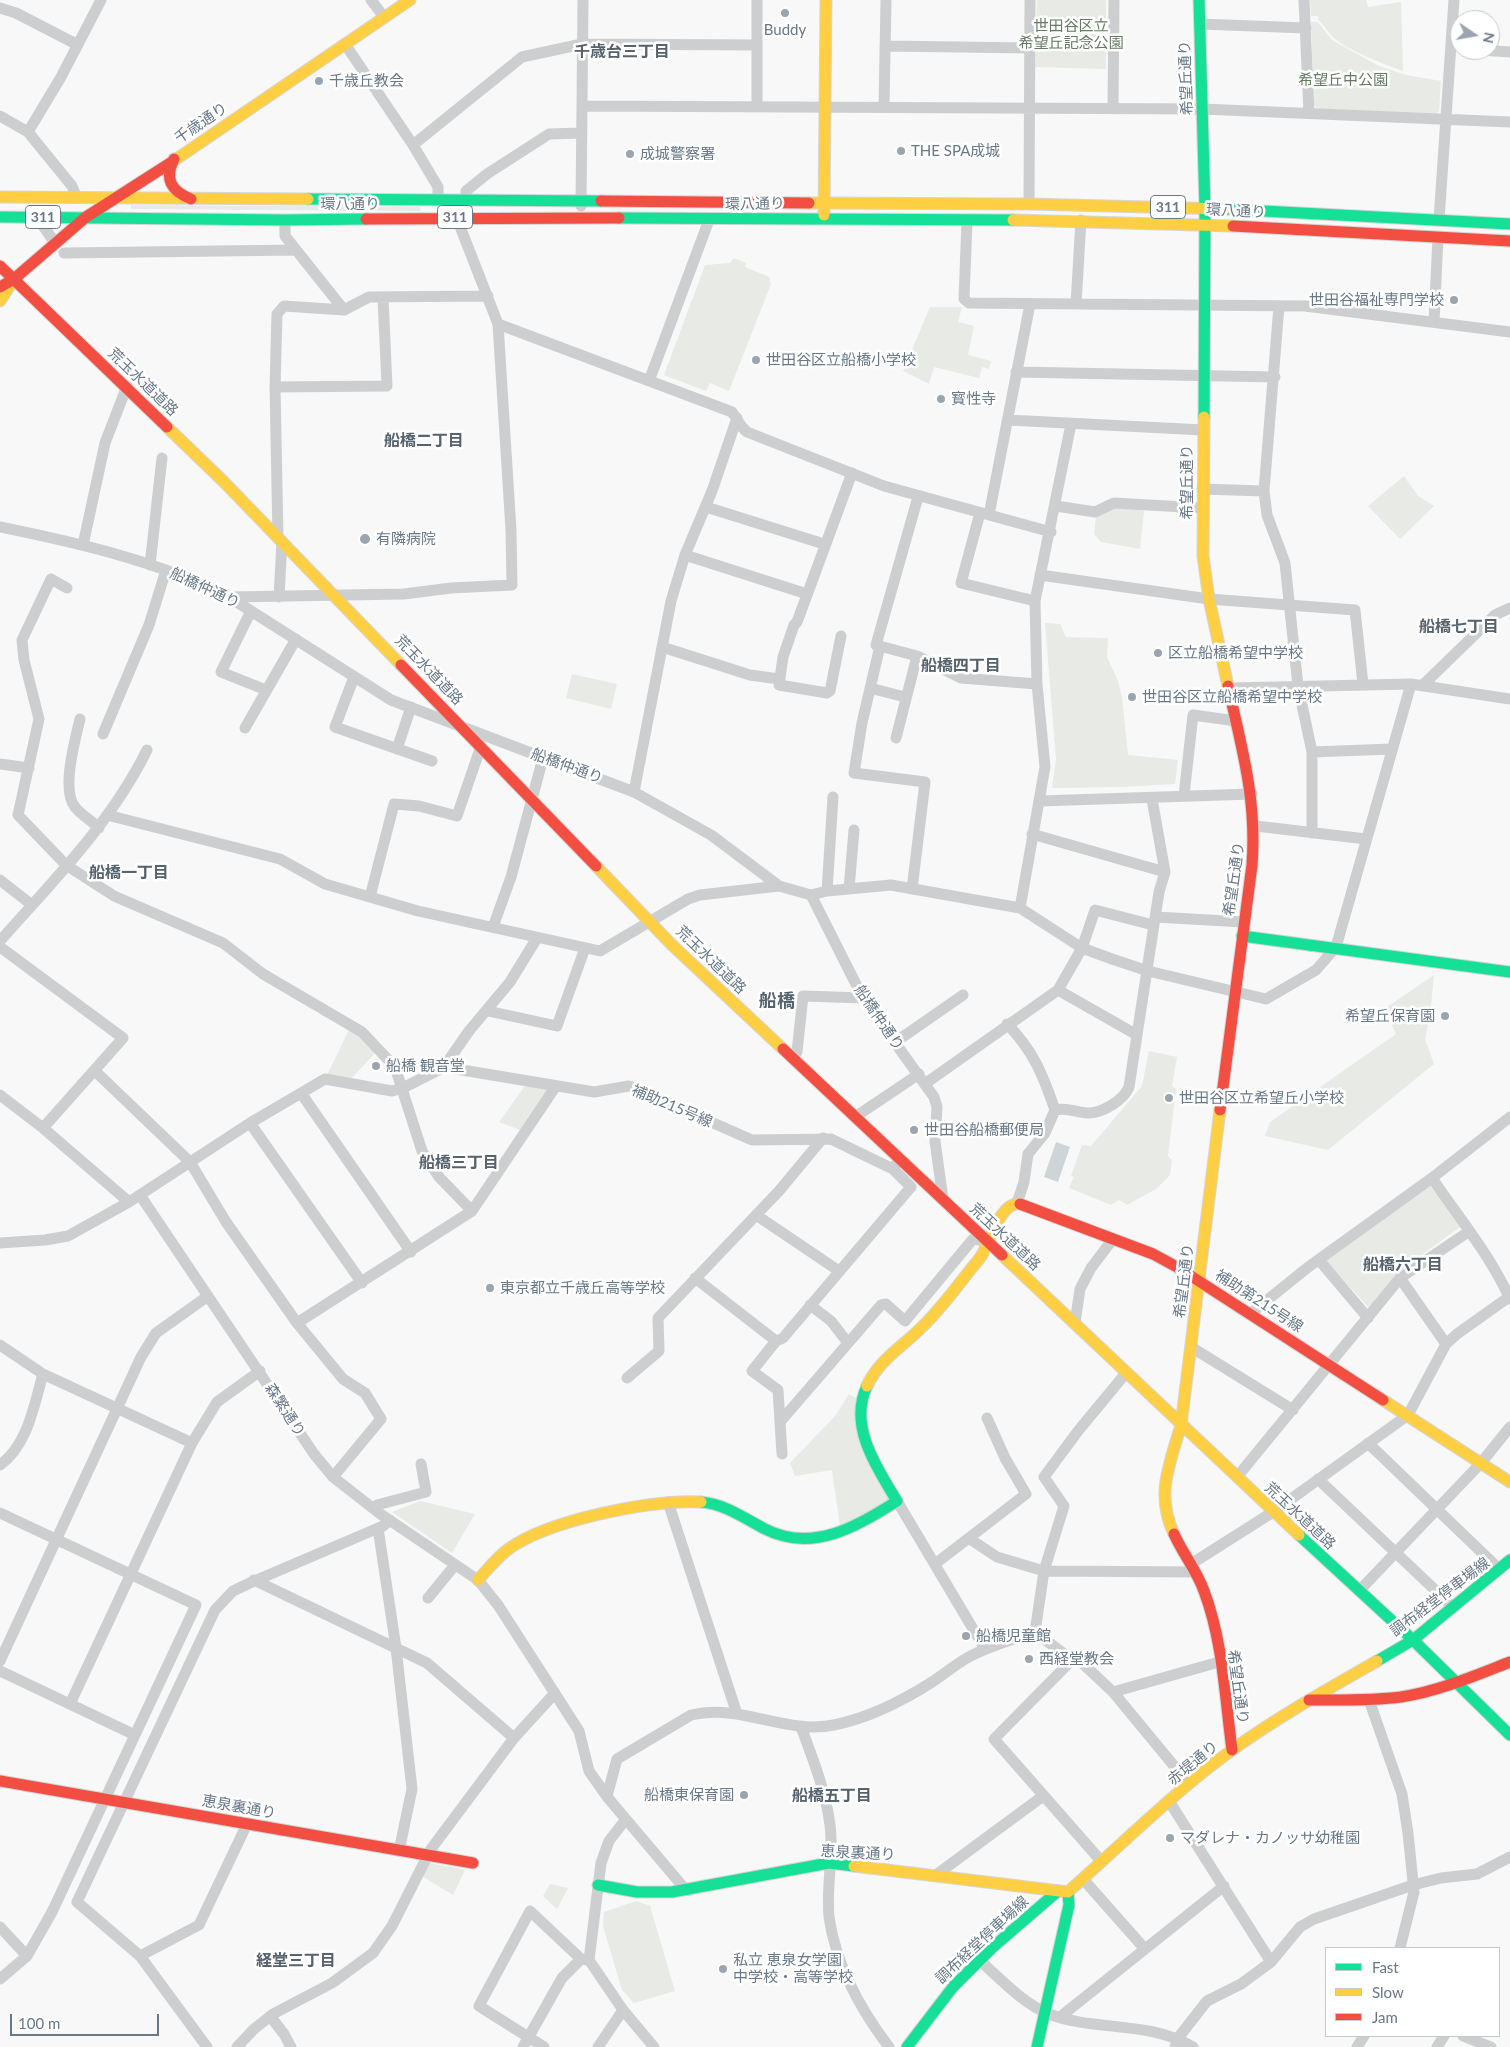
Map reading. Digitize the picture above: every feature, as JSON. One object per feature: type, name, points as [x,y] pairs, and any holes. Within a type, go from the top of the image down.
[{"type":"main road","name":"千歳通り","points":[[0,287],[14,279],[86,217],[410,0]]},
{"type":"main road","points":[[824,218],[826,0]]},
{"type":"main road","name":"希望丘通り","points":[[1199,0],[1205,208],[1202,430],[1203,556],[1209,599],[1252,794],[1256,826],[1251,882],[1242,936],[1181,1425],[1165,1489],[1164,1502],[1171,1530],[1193,1568],[1209,1608],[1232,1750]]},
{"type":"main road","points":[[174,159],[167,175],[170,186],[177,193],[191,199]]},
{"type":"main road","name":"環八通り","points":[[0,197],[1029,204],[1205,208],[1510,224]]},
{"type":"main road","name":"環八通り","points":[[0,217],[285,220],[460,217],[709,220],[824,218],[967,221],[1081,220],[1205,224],[1510,241]]},
{"type":"main road","name":"荒玉水道道路","points":[[0,266],[127,386],[280,539],[460,724],[531,800],[650,920],[855,1117],[896,1164],[919,1177],[943,1199],[1273,1512],[1413,1640],[1510,1735]]},
{"type":"main road","name":"千歳通り","points":[[0,301],[14,279]]},
{"type":"main road","points":[[1242,936],[1336,947],[1510,972]]},
{"type":"main road","points":[[478,1580],[512,1546],[532,1535],[624,1510],[668,1502],[696,1501],[712,1504],[737,1513],[781,1536],[794,1539],[816,1539],[841,1534],[897,1501],[865,1446],[860,1421],[861,1401],[870,1378],[886,1357],[921,1328],[933,1315],[983,1253],[986,1241],[1011,1205],[1017,1203]]},
{"type":"main road","name":"補助第215号線","points":[[1017,1203],[1153,1254],[1199,1280],[1510,1482]]},
{"type":"main road","name":"調布経堂停車場線","points":[[1309,1700],[1413,1640],[1510,1560]]},
{"type":"main road","points":[[1309,1700],[1369,1700],[1415,1695],[1456,1683],[1510,1662]]},
{"type":"main road","name":"赤堤通り","points":[[1063,1892],[1083,1879],[1169,1801],[1232,1750],[1309,1700]]},
{"type":"main road","name":"恵泉裏通り","points":[[0,1781],[473,1863]]},
{"type":"main road","name":"恵泉裏通り","points":[[598,1885],[648,1893],[685,1889],[829,1863],[1063,1892]]},
{"type":"main road","points":[[1037,2047],[1069,1905],[1063,1892]]},
{"type":"main road","name":"調布経堂停車場線","points":[[907,2047],[939,2002],[979,1960],[1063,1892]]},
{"type":"street","points":[[28,132],[102,0]]},
{"type":"street","points":[[371,0],[384,17]]},
{"type":"street","points":[[581,218],[582,0]]},
{"type":"street","points":[[757,106],[758,0]]},
{"type":"street","points":[[884,107],[886,0]]},
{"type":"street","points":[[1029,204],[1030,0]]},
{"type":"street","points":[[1113,109],[1114,0]]},
{"type":"street","points":[[1304,0],[1309,113]]},
{"type":"street","points":[[0,8],[16,13],[78,45]]},
{"type":"street","points":[[1200,24],[1306,28]]},
{"type":"street","points":[[345,44],[413,145],[438,187],[438,201]]},
{"type":"street","points":[[413,145],[522,57],[582,44],[757,45]]},
{"type":"street","points":[[885,46],[1030,48]]},
{"type":"street","points":[[1439,220],[1445,119],[1453,60]]},
{"type":"street","points":[[582,106],[1202,109],[1510,122]]},
{"type":"street","points":[[0,116],[28,132],[72,186],[76,198]]},
{"type":"street","points":[[466,201],[466,191],[487,174],[549,134],[581,133]]},
{"type":"street","points":[[37,217],[56,243]]},
{"type":"street","points":[[229,597],[404,594],[451,588],[512,585],[511,530],[498,324],[461,228],[460,217]]},
{"type":"street","points":[[285,220],[285,236],[344,310]]},
{"type":"street","points":[[649,381],[709,220]]},
{"type":"street","points":[[1076,304],[1081,220]]},
{"type":"street","points":[[967,221],[964,299],[969,303],[1305,306],[1510,332]]},
{"type":"street","points":[[1434,322],[1438,236]]},
{"type":"street","points":[[64,253],[296,250]]},
{"type":"street","points":[[279,597],[280,539],[276,387],[277,314],[284,306],[344,310],[369,297],[488,296]]},
{"type":"street","points":[[276,387],[387,386],[383,298]]},
{"type":"street","points":[[1030,304],[1008,420],[984,514],[961,583],[1035,601]]},
{"type":"street","points":[[1279,306],[1264,491],[1266,515],[1285,563],[1298,686],[1312,752],[1312,833]]},
{"type":"street","points":[[498,324],[732,412],[747,432],[852,473],[918,497],[1051,532]]},
{"type":"street","points":[[1016,372],[1203,374],[1274,377]]},
{"type":"street","points":[[84,545],[105,443],[127,386]]},
{"type":"street","points":[[634,792],[671,601],[685,554],[706,507],[736,418]]},
{"type":"street","points":[[1008,420],[1202,430]]},
{"type":"street","points":[[1020,908],[1032,834],[1046,767],[1037,684],[1035,601],[1051,532],[1071,424]]},
{"type":"street","points":[[150,565],[162,458]]},
{"type":"street","points":[[841,636],[830,691],[827,693],[779,685],[783,657],[852,473]]},
{"type":"street","points":[[1202,490],[1264,491]]},
{"type":"street","points":[[918,497],[876,645],[917,656],[961,678],[1037,684]]},
{"type":"street","points":[[1056,506],[1096,512],[1114,503],[1202,508]]},
{"type":"street","points":[[706,507],[824,544]]},
{"type":"street","name":"船橋仲通り","points":[[0,528],[84,545],[166,570],[229,597],[391,700],[460,724],[634,792],[705,831],[779,886],[811,895],[863,998],[922,1079],[937,1107],[935,1142],[943,1199]]},
{"type":"street","points":[[685,554],[807,594]]},
{"type":"street","points":[[103,734],[149,625],[166,570]]},
{"type":"street","points":[[1040,575],[1209,599],[1355,610],[1363,684]]},
{"type":"street","points":[[67,588],[51,579],[22,640],[24,660],[39,719],[18,815],[66,865],[114,896],[223,943],[263,974],[362,1032],[395,1067],[422,1151],[439,1177],[472,1211]]},
{"type":"street","points":[[1423,684],[1495,615],[1510,608]]},
{"type":"street","points":[[251,611],[221,672],[266,690]]},
{"type":"street","points":[[245,728],[296,639]]},
{"type":"street","points":[[880,646],[854,773],[925,782],[912,889]]},
{"type":"street","points":[[662,647],[750,675],[779,680]]},
{"type":"street","points":[[896,738],[917,656]]},
{"type":"street","points":[[354,677],[335,727],[432,761]]},
{"type":"street","points":[[811,895],[827,891],[891,885],[1020,908],[1082,948],[1148,970],[1266,999],[1316,970],[1336,947],[1411,684]]},
{"type":"street","points":[[1230,688],[1423,684],[1510,699]]},
{"type":"street","points":[[870,688],[906,697]]},
{"type":"street","points":[[397,749],[411,707]]},
{"type":"street","points":[[1184,796],[1194,716],[1236,721]]},
{"type":"street","points":[[80,719],[72,751],[69,794],[74,807],[99,828]]},
{"type":"street","points":[[370,897],[394,804],[419,806],[457,816],[481,746]]},
{"type":"street","points":[[1312,752],[1392,749]]},
{"type":"street","points":[[0,941],[99,828],[132,780],[147,750]]},
{"type":"street","points":[[493,927],[511,877],[543,758]]},
{"type":"street","points":[[0,764],[29,768]]},
{"type":"street","points":[[1040,801],[1152,799],[1252,794]]},
{"type":"street","points":[[827,891],[833,796]]},
{"type":"street","points":[[1055,1110],[1066,1109],[1089,1113],[1104,1108],[1123,1097],[1129,1086],[1154,921],[1165,872],[1152,799]]},
{"type":"street","points":[[107,815],[280,859],[324,884],[370,897],[537,938],[600,951],[688,899],[700,895],[779,886]]},
{"type":"street","points":[[1256,826],[1366,839]]},
{"type":"street","points":[[849,889],[854,830]]},
{"type":"street","points":[[1032,834],[1165,872]]},
{"type":"street","points":[[0,880],[32,905]]},
{"type":"street","points":[[855,1117],[922,1079],[1058,990],[1082,948],[1095,910],[1154,921],[1244,922]]},
{"type":"street","points":[[0,1243],[45,1240],[68,1236],[129,1202],[250,1123],[324,1079],[392,1091],[403,1088],[444,1067],[469,1031],[488,1011],[510,982],[537,938]]},
{"type":"street","points":[[0,947],[123,1038],[43,1128]]},
{"type":"street","points":[[488,1011],[557,1026],[585,948]]},
{"type":"street","points":[[1058,990],[1137,1035]]},
{"type":"street","points":[[894,1043],[963,995]]},
{"type":"street","points":[[792,1058],[797,1052],[804,996],[863,998]]},
{"type":"street","points":[[1007,1024],[1020,1037],[1041,1070],[1055,1110],[1044,1133],[1028,1154],[1024,1182],[1017,1203]]},
{"type":"street","name":"補助215号線","points":[[444,1067],[594,1092],[628,1086],[752,1140],[823,1138],[837,1140],[896,1164],[911,1187]]},
{"type":"street","points":[[95,1071],[190,1162],[226,1222],[298,1323],[343,1379],[365,1393],[381,1419],[332,1477]]},
{"type":"street","points":[[298,1323],[472,1211],[556,1086]]},
{"type":"street","points":[[301,1092],[411,1252]]},
{"type":"street","points":[[0,1095],[43,1128],[129,1202]]},
{"type":"street","points":[[1250,1314],[1319,1260],[1432,1178],[1510,1118]]},
{"type":"street","points":[[250,1123],[362,1283]]},
{"type":"street","points":[[627,1378],[659,1351],[658,1318],[756,1215],[815,1150],[823,1138]]},
{"type":"street","points":[[782,1454],[778,1390],[752,1371],[776,1342],[783,1338],[919,1177]]},
{"type":"street","points":[[970,1539],[997,1557],[1044,1570],[1089,1573],[1193,1568],[1408,1415],[1446,1344],[1457,1334],[1510,1298],[1493,1263],[1468,1232],[1432,1178]]},
{"type":"street","name":"森繁通り","points":[[140,1195],[314,1454],[332,1477],[374,1509],[478,1580]]},
{"type":"street","points":[[756,1215],[839,1271]]},
{"type":"street","points":[[1237,1477],[1400,1278],[1468,1232]]},
{"type":"street","points":[[780,1422],[882,1305],[886,1304],[905,1321],[973,1239],[986,1241]]},
{"type":"street","points":[[1075,1323],[1080,1289],[1091,1268],[1113,1239]]},
{"type":"street","points":[[1319,1260],[1368,1318]]},
{"type":"street","points":[[695,1278],[776,1342]]},
{"type":"street","points":[[1400,1278],[1446,1344]]},
{"type":"street","points":[[0,1661],[142,1356],[156,1332],[208,1296]]},
{"type":"street","points":[[810,1305],[831,1321],[848,1343]]},
{"type":"street","points":[[0,1345],[43,1374],[192,1443]]},
{"type":"street","points":[[1191,1347],[1293,1410]]},
{"type":"street","points":[[70,1704],[192,1443],[217,1402],[260,1371]]},
{"type":"street","points":[[1035,1632],[1044,1570],[1064,1506],[1044,1477],[1078,1431],[1126,1373]]},
{"type":"street","points":[[0,1465],[20,1442],[31,1417],[43,1374]]},
{"type":"street","points":[[935,1564],[970,1539],[1026,1494],[1005,1458],[987,1418]]},
{"type":"street","points":[[1358,1591],[1481,1463],[1510,1427]]},
{"type":"street","points":[[1368,1443],[1500,1570]]},
{"type":"street","points":[[374,1509],[377,1505],[426,1492],[421,1464]]},
{"type":"street","points":[[1318,1478],[1453,1608]]},
{"type":"street","points":[[897,1501],[985,1648]]},
{"type":"street","points":[[668,1502],[737,1714]]},
{"type":"street","points":[[0,1513],[196,1605],[52,1912],[27,1956],[0,1979]]},
{"type":"street","points":[[207,2047],[140,1956],[77,1902],[215,1610],[233,1591],[254,1580],[378,1528],[390,1520]]},
{"type":"street","points":[[378,1528],[396,1648],[412,1789],[399,1851]]},
{"type":"street","points":[[428,1598],[455,1566]]},
{"type":"street","points":[[254,1580],[427,1663],[514,1738]]},
{"type":"street","points":[[478,1580],[579,1731],[589,1771],[607,1796],[685,1889]]},
{"type":"street","points":[[607,1796],[617,1759],[691,1715],[700,1713],[737,1714],[770,1719],[792,1727],[834,1725],[865,1715],[913,1693],[985,1648],[1035,1632]]},
{"type":"street","points":[[1035,1632],[1072,1660],[1080,1661],[1113,1692],[1189,1784]]},
{"type":"street","points":[[1072,1660],[994,1739],[1102,1862]]},
{"type":"street","points":[[1113,1692],[1219,1662]]},
{"type":"street","points":[[0,1671],[135,1735]]},
{"type":"street","points":[[237,2047],[270,2016],[332,1983],[373,1953],[392,1926],[426,1856],[514,1738],[555,1693]]},
{"type":"street","points":[[1369,1700],[1402,1794],[1414,1892],[1400,1947]]},
{"type":"street","points":[[802,1727],[831,1827],[829,1917],[838,1954],[853,1993],[889,2047]]},
{"type":"street","points":[[936,1875],[1043,1796]]},
{"type":"street","points":[[1169,1801],[1271,1962]]},
{"type":"street","points":[[523,2047],[562,1978],[585,1959],[601,1863],[609,1842],[626,1819]]},
{"type":"street","points":[[140,1956],[199,1925],[247,1824]]},
{"type":"street","points":[[1176,2042],[1207,2001],[1241,1984],[1271,1962],[1300,1927],[1314,1919],[1413,1885],[1441,1878],[1476,1874],[1510,1857]]},
{"type":"street","points":[[1083,1879],[1144,1948]]},
{"type":"street","points":[[1060,2017],[1224,1886]]},
{"type":"street","points":[[544,2047],[479,2006],[530,1911],[585,1959],[623,2010],[654,2047]]},
{"type":"street","points":[[0,1927],[27,1956]]},
{"type":"street","points":[[979,1960],[1024,1998],[1044,2012],[1100,2025],[1151,2030],[1176,2042],[1193,2047]]},
{"type":"street","points":[[598,2047],[623,2010]]},
{"type":"street","points":[[270,2016],[291,2047]]},
{"type":"street","points":[[1466,2037],[1491,2047]]},
{"type":"green space","name":"世田谷区立 希望丘記念公園","points":[[1037,0],[1106,0],[1106,69],[1035,67]]},
{"type":"green space","points":[[1310,0],[1366,0],[1368,7],[1401,2],[1403,71],[1367,57],[1340,43],[1318,20],[1318,16],[1311,16]]},
{"type":"green space","name":"希望丘中公園","points":[[1311,22],[1318,22],[1332,40],[1379,66],[1406,75],[1441,81],[1439,111],[1435,114],[1318,109],[1314,105]]},
{"type":"green space","points":[[131,205],[420,207],[421,211],[131,209]]},
{"type":"green space","points":[[734,258],[746,263],[745,267],[769,277],[771,284],[729,391],[710,383],[706,391],[664,375],[705,265],[730,263]]},
{"type":"green space","points":[[930,307],[962,307],[958,322],[974,326],[968,355],[991,361],[989,369],[982,367],[979,378],[934,367],[929,384],[903,371]]},
{"type":"green space","points":[[1404,476],[1418,496],[1434,506],[1400,539],[1368,506]]},
{"type":"green space","points":[[1114,507],[1141,509],[1144,511],[1140,549],[1101,542],[1094,534],[1096,516]]},
{"type":"green space","points":[[1045,623],[1060,624],[1066,637],[1108,638],[1107,657],[1118,681],[1122,697],[1128,755],[1178,760],[1175,784],[1052,788],[1056,759]]},
{"type":"green space","points":[[572,674],[617,684],[611,709],[566,698]]},
{"type":"green space","points":[[1434,975],[1430,1016],[1425,1039],[1434,1064],[1328,1150],[1265,1136],[1270,1122],[1396,1034],[1384,1009]]},
{"type":"green space","points":[[350,1028],[376,1052],[351,1079],[327,1075]]},
{"type":"green space","points":[[1149,1051],[1177,1057],[1172,1086],[1176,1089],[1168,1156],[1172,1160],[1170,1175],[1156,1189],[1127,1205],[1119,1200],[1111,1205],[1069,1188],[1074,1177],[1071,1176],[1082,1145],[1091,1146],[1142,1086]]},
{"type":"green space","points":[[527,1083],[555,1087],[526,1132],[499,1122]]},
{"type":"green space","points":[[1429,1184],[1460,1227],[1397,1273],[1369,1308],[1325,1260]]},
{"type":"green space","points":[[849,1394],[859,1400],[858,1420],[895,1500],[841,1533],[832,1470],[795,1476],[790,1463],[835,1416]]},
{"type":"green space","points":[[420,1501],[475,1514],[452,1553],[392,1512]]},
{"type":"green space","points":[[430,1863],[465,1870],[453,1895],[420,1875]]},
{"type":"green space","points":[[550,1884],[568,1888],[557,1909],[543,1896]]},
{"type":"green space","points":[[636,1901],[650,1906],[675,1991],[634,2003],[622,1990],[603,1926],[604,1912]]},
{"type":"shaded area","points":[[1056,1142],[1070,1147],[1058,1182],[1044,1177]]},
{"type":"traffic: fast","points":[[1199,0],[1205,208],[1204,417]]},
{"type":"traffic: fast","points":[[308,199],[601,201]]},
{"type":"traffic: fast","points":[[1225,209],[1510,224]]},
{"type":"traffic: fast","points":[[0,217],[366,219]]},
{"type":"traffic: fast","points":[[619,218],[1013,220]]},
{"type":"traffic: fast","points":[[1242,936],[1510,972]]},
{"type":"traffic: fast","points":[[701,1502],[726,1509],[783,1536],[817,1538],[850,1528],[897,1501],[874,1461],[863,1431],[862,1401],[867,1386]]},
{"type":"traffic: fast","points":[[1299,1535],[1413,1640],[1510,1735]]},
{"type":"traffic: fast","points":[[1377,1661],[1413,1640],[1510,1560]]},
{"type":"traffic: fast","points":[[598,1885],[637,1892],[672,1892],[829,1863],[854,1866]]},
{"type":"traffic: fast","points":[[907,2047],[953,1987],[993,1947],[1058,1891]]},
{"type":"traffic: fast","points":[[1037,2047],[1069,1905],[1068,1892]]},
{"type":"traffic: slow","points":[[172,162],[410,0]]},
{"type":"traffic: slow","points":[[824,215],[826,0]]},
{"type":"traffic: slow","points":[[0,197],[308,199]]},
{"type":"traffic: slow","points":[[809,203],[1029,204],[1225,209]]},
{"type":"traffic: slow","points":[[1013,220],[1233,226]]},
{"type":"traffic: slow","points":[[0,301],[14,279]]},
{"type":"traffic: slow","points":[[1204,417],[1203,556],[1209,599],[1228,686]]},
{"type":"traffic: slow","points":[[167,427],[223,481],[401,665]]},
{"type":"traffic: slow","points":[[596,866],[671,944],[783,1049]]},
{"type":"traffic: slow","points":[[1174,1534],[1168,1519],[1166,1506],[1166,1479],[1181,1425],[1220,1110]]},
{"type":"traffic: slow","points":[[867,1386],[884,1361],[914,1335],[947,1299],[983,1253],[997,1223],[1007,1209],[1013,1205],[1020,1204]]},
{"type":"traffic: slow","points":[[1002,1255],[1299,1535]]},
{"type":"traffic: slow","points":[[1383,1400],[1510,1482]]},
{"type":"traffic: slow","points":[[478,1580],[510,1548],[528,1538],[575,1520],[602,1513],[656,1504],[701,1502]]},
{"type":"traffic: slow","points":[[1068,1892],[1169,1801],[1232,1750],[1285,1715],[1377,1661]]},
{"type":"traffic: slow","points":[[854,1866],[1068,1892]]},
{"type":"traffic: jam","points":[[174,159],[170,173],[171,184],[178,192],[191,199]]},
{"type":"traffic: jam","points":[[0,287],[14,279],[86,217],[172,162]]},
{"type":"traffic: jam","points":[[601,201],[809,203]]},
{"type":"traffic: jam","points":[[366,219],[619,218]]},
{"type":"traffic: jam","points":[[1233,226],[1510,241]]},
{"type":"traffic: jam","points":[[0,266],[167,427]]},
{"type":"traffic: jam","points":[[401,665],[596,866]]},
{"type":"traffic: jam","points":[[1220,1110],[1252,865],[1253,841],[1247,775],[1228,686]]},
{"type":"traffic: jam","points":[[783,1049],[1002,1255]]},
{"type":"traffic: jam","points":[[1020,1204],[1153,1254],[1177,1267],[1383,1400]]},
{"type":"traffic: jam","points":[[1174,1534],[1194,1569],[1210,1610],[1219,1650],[1232,1750]]},
{"type":"traffic: jam","points":[[1309,1700],[1401,1697],[1429,1691],[1510,1662]]},
{"type":"traffic: jam","points":[[0,1781],[473,1863]]},
{"type":"place","name":"Buddy","points":[[785,13]]},
{"type":"place","name":"千歳丘教会","points":[[319,81]]},
{"type":"place","name":"THE SPA成城","points":[[901,151]]},
{"type":"place","name":"成城警察署","points":[[630,154]]},
{"type":"place","name":"世田谷福祉専門学校","points":[[1454,300]]},
{"type":"place","name":"世田谷区立船橋小学校","points":[[756,360]]},
{"type":"place","name":"寳性寺","points":[[941,399]]},
{"type":"place","name":"有隣病院","points":[[365,539]]},
{"type":"place","name":"区立船橋希望中学校","points":[[1158,653]]},
{"type":"place","name":"世田谷区立船橋希望中学校","points":[[1132,697]]},
{"type":"place","name":"希望丘保育園","points":[[1445,1016]]},
{"type":"place","name":"船橋 観音堂","points":[[376,1066]]},
{"type":"place","name":"世田谷区立希望丘小学校","points":[[1169,1098]]},
{"type":"place","name":"世田谷船橋郵便局","points":[[914,1130]]},
{"type":"place","name":"東京都立千歳丘高等学校","points":[[490,1288]]},
{"type":"place","name":"船橋児童館","points":[[966,1636]]},
{"type":"place","name":"西経堂教会","points":[[1029,1659]]},
{"type":"place","name":"船橋東保育園","points":[[744,1795]]},
{"type":"place","name":"マダレナ・カノッサ幼稚園","points":[[1170,1838]]},
{"type":"place","name":"私立 恵泉女学園 中学校・高等学校","points":[[723,1969]]},
{"type":"district","name":"千歳台三丁目","points":[[622,52]]},
{"type":"district","name":"船橋二丁目","points":[[424,441]]},
{"type":"district","name":"船橋七丁目","points":[[1459,627]]},
{"type":"district","name":"船橋四丁目","points":[[961,666]]},
{"type":"district","name":"船橋一丁目","points":[[129,873]]},
{"type":"district","name":"船橋","points":[[777,1001]]},
{"type":"district","name":"船橋三丁目","points":[[459,1163]]},
{"type":"district","name":"船橋六丁目","points":[[1403,1265]]},
{"type":"district","name":"船橋五丁目","points":[[832,1796]]},
{"type":"district","name":"経堂三丁目","points":[[296,1961]]}]
